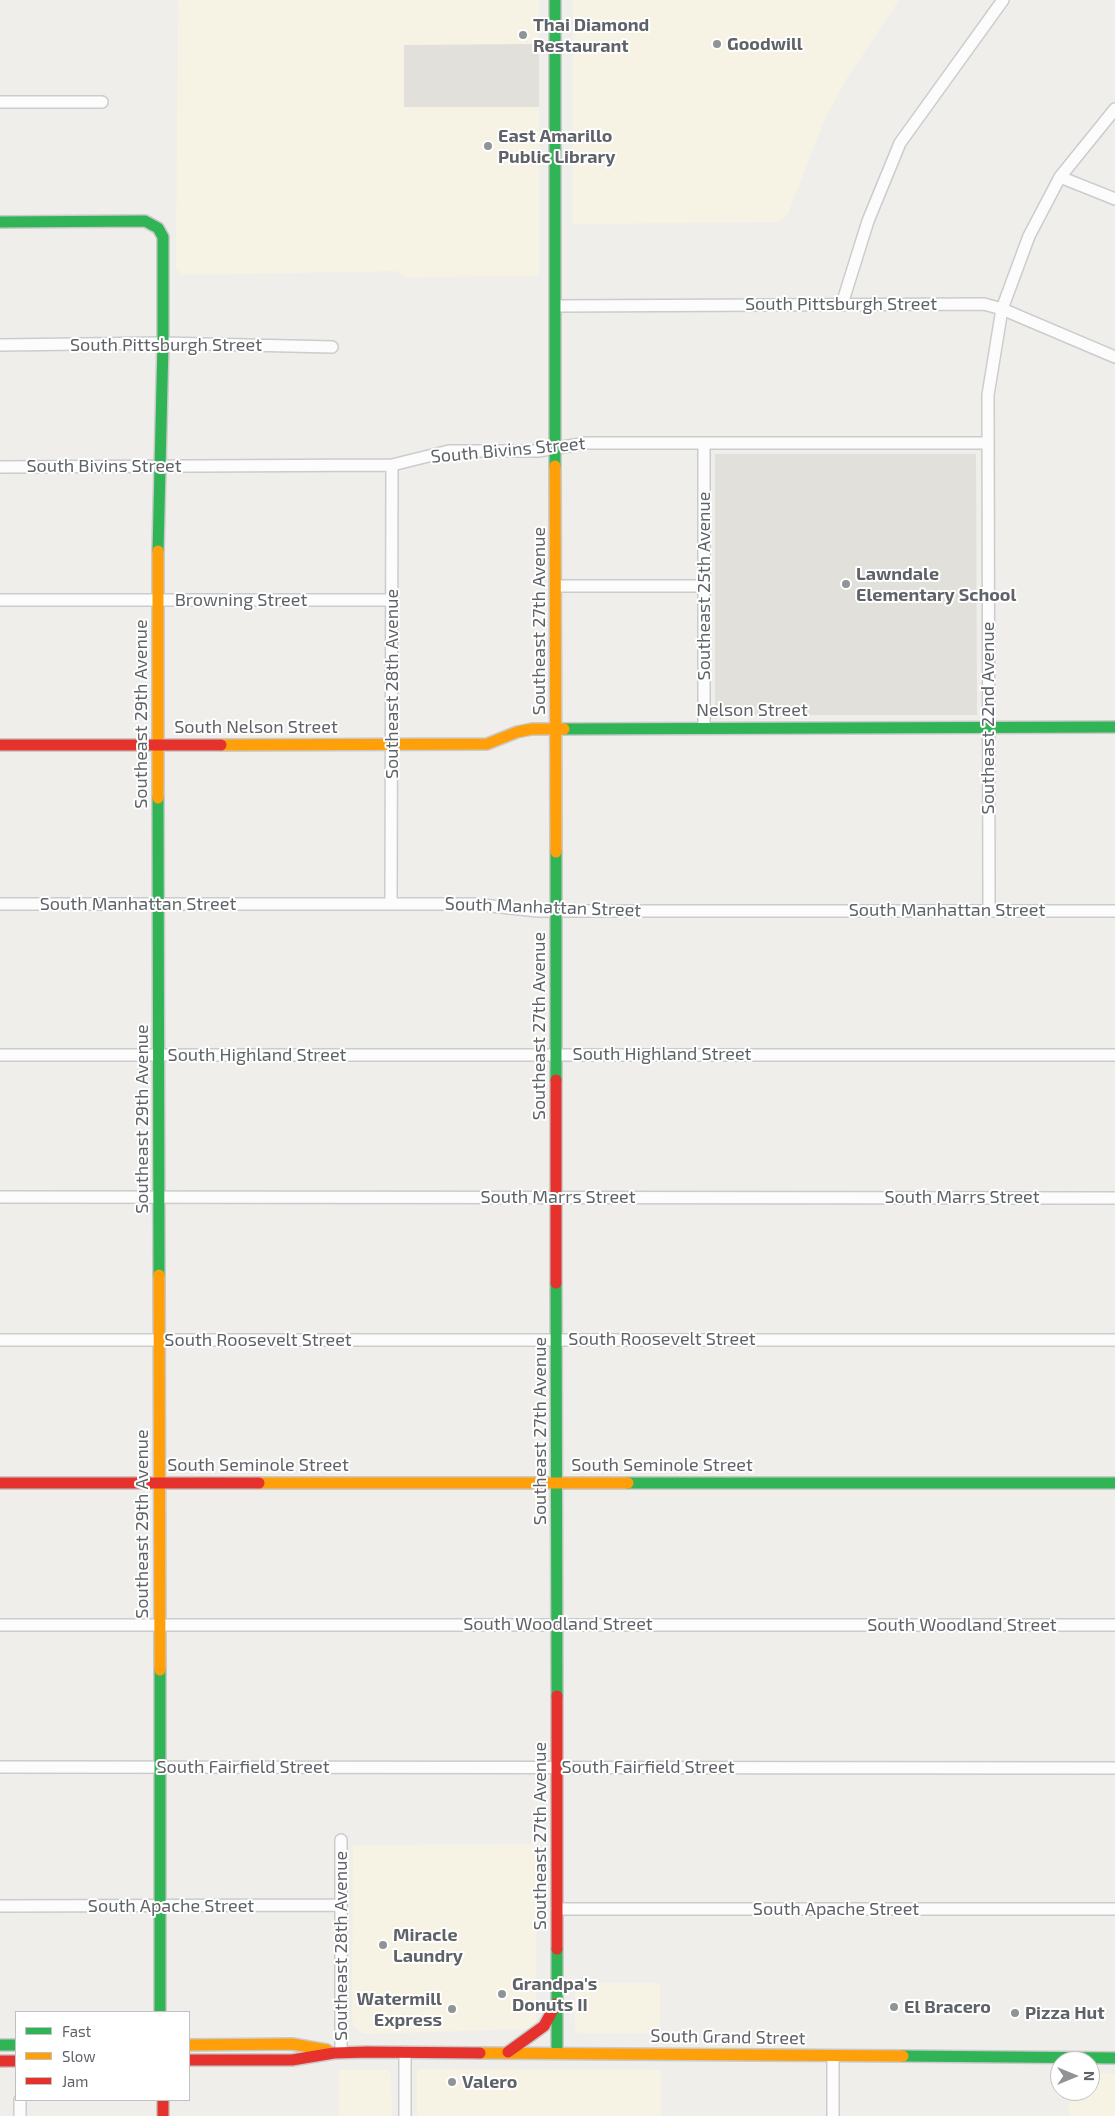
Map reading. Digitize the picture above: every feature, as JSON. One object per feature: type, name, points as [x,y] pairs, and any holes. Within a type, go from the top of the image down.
[{"type":"street","name":"Southeast 27th Avenue","points":[[555,0],[557,2052]]},
{"type":"street","points":[[842,304],[868,221],[900,143],[1003,0]]},
{"type":"street","points":[[0,102],[102,102]]},
{"type":"street","name":"Southeast 22nd Avenue","points":[[989,910],[986,442],[988,395],[1002,309],[1029,236],[1060,177],[1115,109]]},
{"type":"street","points":[[1060,177],[1115,199]]},
{"type":"street","name":"Southeast 29th Avenue","points":[[0,222],[145,221],[158,228],[163,237],[158,600],[160,2011]]},
{"type":"street","name":"South Pittsburgh Street","points":[[556,306],[984,304],[1002,309],[1115,357]]},
{"type":"street","name":"South Pittsburgh Street","points":[[0,345],[163,343],[332,347]]},
{"type":"street","name":"South Bivins Street","points":[[0,467],[392,464],[449,452],[538,451],[587,443],[986,442]]},
{"type":"street","name":"Southeast 25th Avenue","points":[[704,444],[704,728]]},
{"type":"street","name":"Southeast 28th Avenue","points":[[391,904],[392,464]]},
{"type":"street","points":[[557,586],[704,586]]},
{"type":"street","name":"Browning Street","points":[[0,600],[393,600]]},
{"type":"street","name":"Nelson Street","points":[[392,744],[486,744],[517,732],[557,728],[1115,726]]},
{"type":"street","name":"South Nelson Street","points":[[0,745],[392,744]]},
{"type":"street","name":"South Manhattan Street","points":[[0,904],[473,904],[515,910],[1115,911]]},
{"type":"street","name":"South Highland Street","points":[[0,1055],[1115,1055]]},
{"type":"street","name":"South Marrs Street","points":[[0,1197],[1115,1198]]},
{"type":"street","name":"South Roosevelt Street","points":[[0,1340],[1115,1340]]},
{"type":"street","name":"South Seminole Street","points":[[0,1483],[1115,1483]]},
{"type":"street","name":"South Woodland Street","points":[[0,1625],[1115,1625]]},
{"type":"street","name":"South Fairfield Street","points":[[0,1767],[1115,1768]]},
{"type":"street","name":"Southeast 28th Avenue","points":[[341,1840],[341,2052]]},
{"type":"street","name":"South Apache Street","points":[[0,1906],[341,1905]]},
{"type":"street","name":"South Apache Street","points":[[557,1909],[1115,1908]]},
{"type":"street","points":[[508,2052],[544,2026],[557,2003]]},
{"type":"street","name":"South Grand Street","points":[[190,2045],[292,2044],[341,2052],[557,2052],[1115,2058]]},
{"type":"street","points":[[0,2045],[15,2045]]},
{"type":"street","name":"South Grand Street","points":[[190,2060],[292,2060],[341,2052]]},
{"type":"street","points":[[405,2052],[405,2116]]},
{"type":"street","points":[[833,2056],[833,2116]]},
{"type":"street","points":[[0,2061],[15,2061]]},
{"type":"street","points":[[20,2101],[20,2116]]},
{"type":"street","points":[[163,2101],[163,2116]]},
{"type":"shaded area","points":[[178,0],[539,0],[539,44],[404,45],[404,106],[539,107],[539,276],[403,277],[397,271],[181,275],[176,268]]},
{"type":"shaded area","points":[[573,0],[899,0],[845,81],[823,123],[787,216],[778,222],[573,224]]},
{"type":"shaded area","points":[[539,44],[539,107],[404,107],[404,45]]},
{"type":"shaded area","name":"Lawndale Elementary School","points":[[715,454],[976,454],[977,715],[715,715]]},
{"type":"shaded area","points":[[536,1844],[536,2023],[527,2029],[367,2034],[360,2032],[353,2026],[353,1845]]},
{"type":"shaded area","points":[[575,1983],[660,1983],[660,2033],[579,2033],[575,2029]]},
{"type":"shaded area","points":[[420,2069],[661,2070],[661,2116],[417,2116],[417,2072]]},
{"type":"shaded area","points":[[339,2070],[387,2070],[391,2074],[392,2116],[339,2116]]},
{"type":"shaded area","points":[[1100,2073],[1115,2074],[1115,2116],[1069,2116],[1068,2101],[1100,2101]]},
{"type":"traffic: fast","points":[[555,0],[555,466]]},
{"type":"traffic: fast","points":[[0,222],[145,221],[158,228],[163,237],[163,343],[158,551]]},
{"type":"traffic: fast","points":[[564,729],[1115,727]]},
{"type":"traffic: fast","points":[[158,798],[159,1275]]},
{"type":"traffic: fast","points":[[556,852],[556,1080]]},
{"type":"traffic: fast","points":[[556,1283],[557,1696]]},
{"type":"traffic: fast","points":[[628,1483],[1115,1483]]},
{"type":"traffic: fast","points":[[160,1670],[160,2011]]},
{"type":"traffic: fast","points":[[557,1949],[557,2052]]},
{"type":"traffic: fast","points":[[0,2045],[15,2045]]},
{"type":"traffic: fast","points":[[903,2056],[1115,2058]]},
{"type":"traffic: slow","points":[[555,466],[556,852]]},
{"type":"traffic: slow","points":[[158,551],[158,798]]},
{"type":"traffic: slow","points":[[221,745],[487,744],[517,732],[532,729],[564,729]]},
{"type":"traffic: slow","points":[[159,1275],[160,1670]]},
{"type":"traffic: slow","points":[[259,1483],[628,1483]]},
{"type":"traffic: slow","points":[[190,2045],[292,2044],[327,2050]]},
{"type":"traffic: slow","points":[[480,2053],[903,2056]]},
{"type":"traffic: jam","points":[[0,745],[221,745]]},
{"type":"traffic: jam","points":[[556,1080],[556,1283]]},
{"type":"traffic: jam","points":[[0,1483],[259,1483]]},
{"type":"traffic: jam","points":[[557,1696],[557,1949]]},
{"type":"traffic: jam","points":[[508,2052],[544,2026],[556,2004]]},
{"type":"traffic: jam","points":[[190,2060],[292,2060],[334,2053],[367,2052],[480,2053]]},
{"type":"traffic: jam","points":[[0,2061],[15,2061]]},
{"type":"traffic: jam","points":[[163,2101],[163,2116]]},
{"type":"place","name":"Thai Diamond Restaurant","points":[[523,35]]},
{"type":"place","name":"Goodwill","points":[[717,44]]},
{"type":"place","name":"East Amarillo Public Library","points":[[488,146]]},
{"type":"place","name":"Lawndale Elementary School","points":[[846,584]]},
{"type":"place","name":"Miracle Laundry","points":[[383,1945]]},
{"type":"place","name":"Grandpa's Donuts II","points":[[502,1994]]},
{"type":"place","name":"El Bracero","points":[[894,2007]]},
{"type":"place","name":"Watermill Express","points":[[452,2009]]},
{"type":"place","name":"Pizza Hut","points":[[1015,2013]]},
{"type":"place","name":"Valero","points":[[452,2082]]}]
